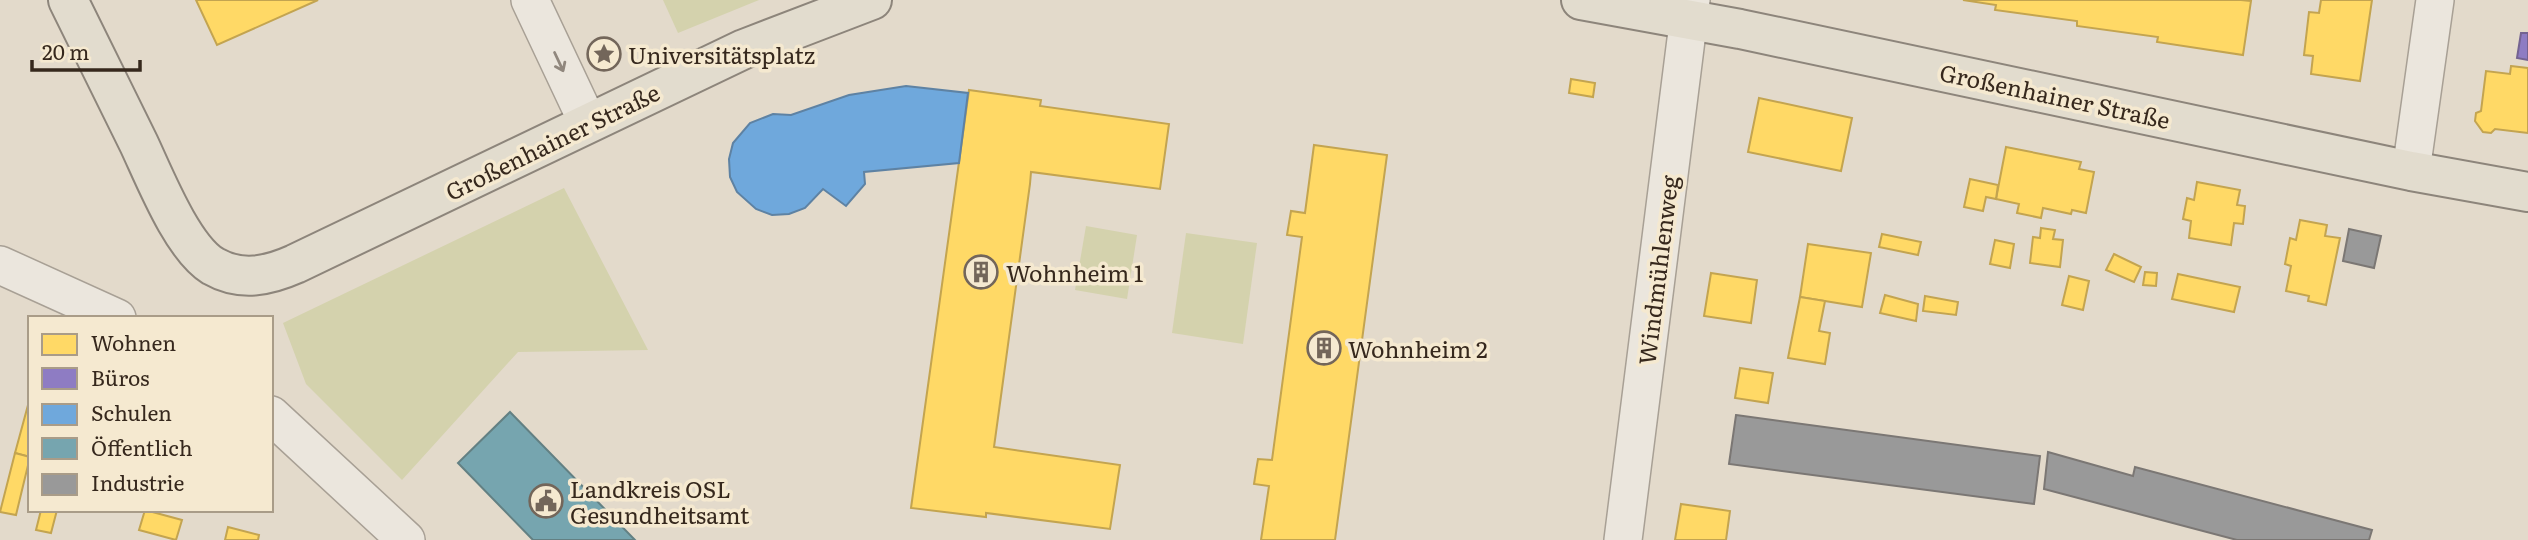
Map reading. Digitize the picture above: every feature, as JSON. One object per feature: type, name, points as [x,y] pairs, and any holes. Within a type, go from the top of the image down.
[{"type":"main road","name":"Großenhainer Straße","points":[[68,0],[192,247],[212,265],[232,274],[269,275],[744,49],[872,0]]},
{"type":"main road","name":"Großenhainer Straße","points":[[1581,0],[1690,10],[2411,171],[2528,192]]},
{"type":"street","points":[[530,0],[588,123]]},
{"type":"street","points":[[2411,171],[2435,0]]},
{"type":"street","name":"Windmühlenweg","points":[[1623,540],[1690,10]]},
{"type":"street","points":[[0,265],[113,316]]},
{"type":"street","points":[[273,417],[406,540]]},
{"type":"shaded area","points":[[663,0],[759,0],[678,33]]},
{"type":"shaded area","points":[[564,188],[648,350],[518,352],[402,480],[306,384],[283,323]]},
{"type":"shaded area","points":[[1086,226],[1137,235],[1127,299],[1075,290]]},
{"type":"shaded area","points":[[1186,233],[1257,243],[1243,344],[1172,333]]},
{"type":"building: Wohnen","points":[[196,0],[318,0],[217,45]]},
{"type":"building: Wohnen","points":[[1963,0],[2251,1],[2243,55],[2157,42],[2158,37],[2077,26],[2077,21],[1995,10],[1996,5]]},
{"type":"building: Wohnen","points":[[2321,0],[2372,0],[2360,81],[2311,74],[2313,56],[2304,55],[2309,12],[2319,13]]},
{"type":"building: Wohnen","points":[[2511,66],[2528,68],[2528,133],[2495,129],[2491,133],[2483,132],[2475,121],[2476,113],[2481,111],[2486,71],[2510,74]]},
{"type":"building: Wohnen","points":[[1571,79],[1595,83],[1593,97],[1569,93]]},
{"type":"building: Wohnen","name":"Wohnheim 1","points":[[969,90],[1041,100],[1040,106],[1169,124],[1160,189],[1031,172],[994,447],[1120,465],[1110,529],[986,513],[986,517],[911,508]]},
{"type":"building: Wohnen","points":[[1759,98],[1852,118],[1841,171],[1748,152]]},
{"type":"building: Wohnen","name":"Wohnheim 2","points":[[1314,145],[1387,155],[1335,540],[1261,540],[1269,486],[1254,484],[1258,459],[1272,460],[1302,237],[1287,235],[1291,211],[1305,213]]},
{"type":"building: Wohnen","points":[[2006,147],[2081,162],[2079,169],[2094,172],[2086,213],[2072,210],[2071,214],[2043,208],[2041,218],[2017,213],[2019,204],[1996,199]]},
{"type":"building: Wohnen","points":[[1970,179],[1998,185],[1996,199],[1986,197],[1983,211],[1964,207]]},
{"type":"building: Wohnen","points":[[2197,182],[2240,190],[2237,205],[2245,206],[2243,224],[2234,223],[2231,245],[2189,238],[2191,221],[2183,219],[2187,198],[2194,200]]},
{"type":"building: Wohnen","points":[[2300,220],[2327,225],[2325,236],[2340,238],[2326,305],[2308,301],[2309,296],[2286,291],[2291,266],[2285,264],[2290,238],[2296,240]]},
{"type":"building: Wohnen","points":[[2041,228],[2055,230],[2053,239],[2063,240],[2060,267],[2030,263],[2033,237],[2040,238]]},
{"type":"building: Wohnen","points":[[1882,234],[1921,242],[1918,255],[1879,247]]},
{"type":"building: Wohnen","points":[[1995,240],[2014,244],[2010,268],[1990,264]]},
{"type":"building: Wohnen","points":[[1808,244],[1871,253],[1862,307],[1800,297]]},
{"type":"building: Wohnen","points":[[2114,254],[2141,267],[2134,282],[2106,270]]},
{"type":"building: Wohnen","points":[[2145,272],[2157,273],[2156,286],[2143,285]]},
{"type":"building: Wohnen","points":[[1711,273],[1757,280],[1751,323],[1704,316]]},
{"type":"building: Wohnen","points":[[2178,274],[2240,287],[2234,312],[2172,299]]},
{"type":"building: Wohnen","points":[[2069,276],[2089,281],[2083,310],[2062,305]]},
{"type":"building: Wohnen","points":[[1885,295],[1918,304],[1916,321],[1880,313]]},
{"type":"building: Wohnen","points":[[1925,296],[1958,302],[1956,315],[1923,311]]},
{"type":"building: Wohnen","points":[[1800,297],[1825,301],[1819,331],[1830,333],[1825,364],[1788,358]]},
{"type":"building: Wohnen","points":[[1740,368],[1773,373],[1768,403],[1735,398]]},
{"type":"building: Wohnen","points":[[28,405],[28,456],[15,453]]},
{"type":"building: Wohnen","points":[[15,453],[28,456],[16,515],[0,512]]},
{"type":"building: Wohnen","points":[[1681,504],[1730,511],[1726,540],[1675,540]]},
{"type":"building: Wohnen","points":[[40,512],[56,512],[51,533],[36,530]]},
{"type":"building: Wohnen","points":[[144,512],[182,520],[176,540],[139,530]]},
{"type":"building: Wohnen","points":[[228,527],[259,535],[258,540],[225,540]]},
{"type":"building: Büros","points":[[2521,33],[2528,33],[2528,60],[2517,58]]},
{"type":"building: Schulen","points":[[906,86],[968,93],[959,163],[864,172],[865,184],[846,206],[823,189],[805,208],[789,214],[772,215],[756,209],[737,192],[730,177],[729,159],[733,143],[750,123],[773,114],[791,115],[849,95]]},
{"type":"building: Öffentlich","name":"Landkreis OSL Gesundheitsamt","points":[[510,412],[635,540],[533,540],[458,463]]},
{"type":"building: Industrie","points":[[2349,229],[2381,236],[2374,268],[2343,261]]},
{"type":"building: Industrie","points":[[1736,415],[2040,456],[2034,504],[1729,464]]},
{"type":"building: Industrie","points":[[2048,452],[2133,476],[2135,467],[2372,530],[2369,540],[2237,540],[2044,489]]},
{"type":"place","name":"Universitätsplatz","points":[[604,54]]},
{"type":"place","name":"Wohnheim 1","points":[[981,272]]},
{"type":"place","name":"Wohnheim 2","points":[[1324,348]]},
{"type":"place","name":"Landkreis OSL Gesundheitsamt","points":[[546,501]]}]
